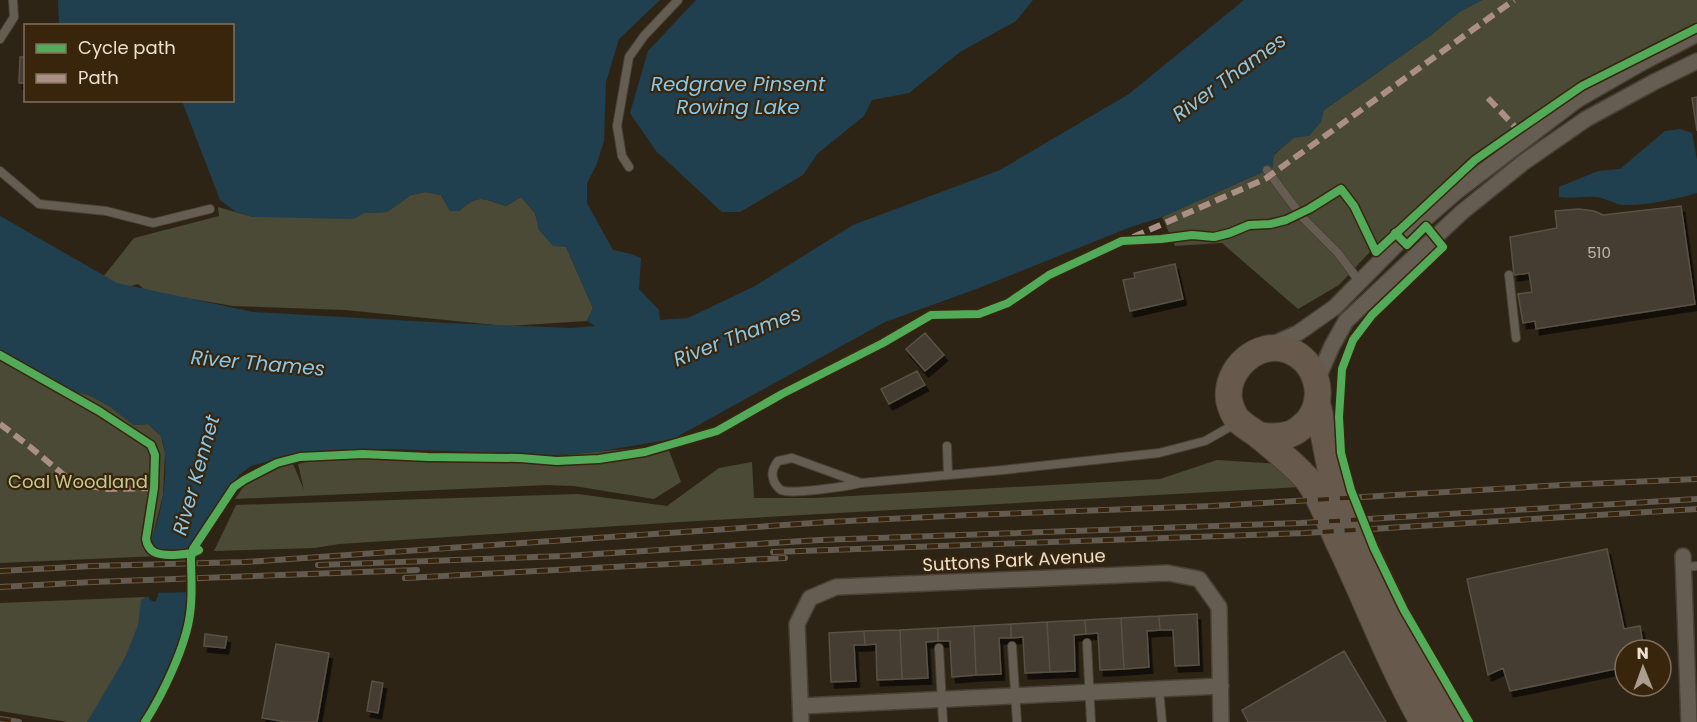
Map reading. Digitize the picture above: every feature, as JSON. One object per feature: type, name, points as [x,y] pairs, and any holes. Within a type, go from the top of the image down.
[{"type":"main road","points":[[1423,722],[1405,690],[1354,573],[1310,482],[1235,416],[1229,400],[1230,382],[1237,367],[1245,358],[1261,350],[1278,348],[1300,357],[1310,367],[1334,483],[1449,722]]},
{"type":"main road","points":[[1249,428],[1272,438],[1291,434],[1303,427],[1313,414],[1317,392]]},
{"type":"street","points":[[1261,350],[1298,333],[1335,307],[1402,239],[1456,192],[1577,100],[1697,34]]},
{"type":"street","points":[[1317,392],[1332,346],[1346,321],[1462,212],[1524,162],[1586,119],[1697,61]]},
{"type":"street","points":[[1688,563],[1689,722]]},
{"type":"street","name":"Suttons Park Avenue","points":[[801,722],[797,624],[810,598],[836,587],[1168,573],[1199,579],[1219,607],[1221,722]]},
{"type":"street","points":[[801,706],[1221,686]]},
{"type":"lane","points":[[0,39],[14,17],[13,0]]},
{"type":"lane","points":[[629,167],[622,156],[617,126],[629,57],[644,36],[678,0]]},
{"type":"lane","points":[[1267,170],[1302,217],[1338,253],[1359,281]]},
{"type":"lane","points":[[0,171],[39,204],[106,212],[153,224],[210,209]]},
{"type":"lane","points":[[1509,275],[1516,338]]},
{"type":"lane","points":[[861,483],[792,458],[778,461],[772,470],[774,483],[781,490],[837,488],[861,483],[1159,453],[1249,428]]},
{"type":"lane","points":[[947,446],[948,475]]},
{"type":"lane","points":[[1087,643],[1091,722]]},
{"type":"lane","points":[[1012,646],[1017,722]]},
{"type":"lane","points":[[939,648],[943,722]]},
{"type":"lane","points":[[1159,689],[1162,722]]},
{"type":"green space","points":[[1482,0],[1697,0],[1697,24],[1580,82],[1471,156],[1366,256],[1339,285],[1298,309],[1222,243],[1175,246],[1162,217],[1267,170],[1274,155],[1324,110],[1431,35],[1459,12]]},
{"type":"green space","points":[[426,192],[441,195],[450,211],[459,211],[481,199],[506,206],[521,197],[535,213],[539,230],[566,247],[593,308],[587,321],[506,326],[345,310],[233,306],[146,291],[138,284],[120,289],[99,282],[134,238],[219,216],[218,207],[253,217],[387,212],[411,195]]},
{"type":"green space","name":"Coal Woodland","points":[[0,351],[60,388],[89,395],[109,406],[134,425],[148,424],[161,436],[165,453],[163,495],[152,539],[159,556],[0,563]]},
{"type":"green space","points":[[667,445],[681,482],[654,499],[574,486],[547,485],[235,499],[251,476],[291,459],[304,490],[298,464],[333,455],[349,454],[406,461],[490,462]]},
{"type":"green space","points":[[1217,460],[1279,464],[1300,487],[680,522],[339,544],[315,548],[214,551],[236,505],[578,494],[667,506],[719,468],[752,462],[754,498],[815,498],[1160,479]]},
{"type":"green space","points":[[145,597],[136,635],[109,691],[87,722],[68,722],[0,711],[0,603]]},
{"type":"water","points":[[58,0],[660,0],[619,39],[606,82],[604,141],[596,166],[587,183],[587,203],[613,250],[641,258],[639,289],[659,310],[660,320],[688,318],[755,286],[853,225],[1000,170],[1129,94],[1244,0],[1482,0],[1459,12],[1431,35],[1324,110],[1321,122],[1309,136],[1294,138],[1274,154],[1273,167],[1162,217],[885,322],[673,439],[596,452],[555,455],[389,449],[329,450],[290,456],[251,466],[239,475],[188,553],[189,595],[185,625],[163,683],[140,722],[87,722],[125,658],[138,625],[141,600],[148,596],[155,602],[158,596],[159,556],[156,552],[150,551],[148,545],[157,523],[164,492],[164,447],[160,435],[148,424],[134,425],[109,406],[89,395],[60,388],[0,351],[0,216],[117,283],[253,312],[571,328],[595,326],[587,321],[593,308],[566,247],[553,246],[539,230],[535,213],[521,197],[506,206],[481,199],[459,211],[450,211],[441,195],[426,192],[411,195],[387,212],[364,213],[354,219],[253,217],[236,212],[220,200],[182,102],[234,102],[234,24],[59,24]]},
{"type":"water","name":"Redgrave Pinsent Rowing Lake","points":[[696,0],[1033,0],[1016,21],[960,52],[909,93],[872,100],[864,116],[817,154],[803,175],[740,212],[722,212],[656,151],[630,113],[648,51]]},
{"type":"water","points":[[1680,129],[1692,133],[1697,160],[1697,193],[1660,202],[1631,205],[1596,197],[1559,197],[1559,187],[1598,171],[1620,169],[1665,131]]},
{"type":"pier","points":[[191,558],[192,592],[155,593],[156,559]]},
{"type":"building","points":[[20,57],[24,57],[24,83],[19,83]]},
{"type":"building","points":[[1697,97],[1697,131],[1692,98]]},
{"type":"building","points":[[1681,206],[1695,304],[1536,329],[1535,321],[1523,323],[1518,294],[1532,292],[1529,273],[1514,275],[1510,237],[1557,228],[1555,211],[1579,209],[1603,215]]},
{"type":"building","points":[[1175,264],[1183,299],[1130,311],[1123,280],[1135,278],[1134,273]]},
{"type":"building","points":[[925,333],[944,355],[925,371],[906,349]]},
{"type":"building","points":[[917,371],[925,385],[889,404],[881,389]]},
{"type":"building","points":[[1607,549],[1624,629],[1640,626],[1642,638],[1613,638],[1613,670],[1510,691],[1503,668],[1488,675],[1467,579]]},
{"type":"building","points":[[1197,614],[1199,665],[1175,666],[1173,630],[1160,630],[1159,616]]},
{"type":"building","points":[[1159,616],[1160,630],[1147,631],[1149,667],[1124,669],[1121,618]]},
{"type":"building","points":[[1121,618],[1124,669],[1100,670],[1098,633],[1086,634],[1085,620]]},
{"type":"building","points":[[1085,620],[1086,634],[1074,635],[1075,671],[1050,672],[1047,622]]},
{"type":"building","points":[[1047,622],[1050,672],[1025,673],[1023,637],[1011,638],[1011,624]]},
{"type":"building","points":[[1011,624],[1011,638],[999,638],[1001,674],[976,675],[974,626]]},
{"type":"building","points":[[974,626],[976,675],[952,677],[950,641],[938,641],[938,628]]},
{"type":"building","points":[[938,628],[938,641],[926,642],[928,678],[902,679],[900,630]]},
{"type":"building","points":[[900,630],[902,679],[877,680],[876,644],[865,645],[864,631]]},
{"type":"building","points":[[864,631],[865,645],[854,645],[856,681],[831,682],[829,633]]},
{"type":"building","points":[[205,634],[227,637],[225,648],[204,646]]},
{"type":"building","points":[[276,644],[329,653],[317,722],[286,722],[262,718]]},
{"type":"building","points":[[1344,651],[1386,722],[1248,722],[1242,710]]},
{"type":"building","points":[[372,681],[383,683],[378,713],[367,711]]},
{"type":"railway","points":[[0,571],[245,562],[828,522],[1212,506],[1697,479]]},
{"type":"railway","points":[[318,565],[564,556],[820,540],[1301,523],[1697,499]]},
{"type":"railway","points":[[773,552],[1305,533],[1697,509]]},
{"type":"railway","points":[[405,578],[785,558]]},
{"type":"railway","points":[[0,587],[417,570]]},
{"type":"railway","points":[[0,719],[19,722]]},
{"type":"marked path","points":[[1133,237],[1265,179],[1514,0]]},
{"type":"marked path","points":[[1488,98],[1518,130]]},
{"type":"marked path","points":[[0,424],[65,476],[83,485],[108,489],[154,488]]},
{"type":"cycle path","points":[[145,722],[173,670],[188,627],[193,549],[234,487],[277,463],[300,457],[363,454],[557,461],[599,459],[645,452],[717,431],[931,315],[979,314],[1008,303],[1049,275],[1122,241],[1192,235],[1214,237],[1249,225],[1270,224],[1286,220],[1309,209],[1341,189],[1354,206],[1376,252],[1475,160],[1582,86],[1697,28]]},
{"type":"cycle path","points":[[1395,233],[1407,245],[1426,226],[1443,247],[1372,315],[1353,340],[1342,369],[1339,417],[1341,453],[1351,490],[1374,548],[1404,610],[1469,722]]},
{"type":"cycle path","points":[[0,355],[99,411],[151,445],[155,455],[154,488],[146,539],[148,545],[158,554],[184,554],[199,550]]},
{"type":"water label","name":"River Thames","points":[[1229,77]]},
{"type":"water label","name":"River Thames","points":[[737,336]]},
{"type":"water label","name":"River Thames","points":[[258,363]]},
{"type":"water label","name":"River Kennet","points":[[196,475]]}]
